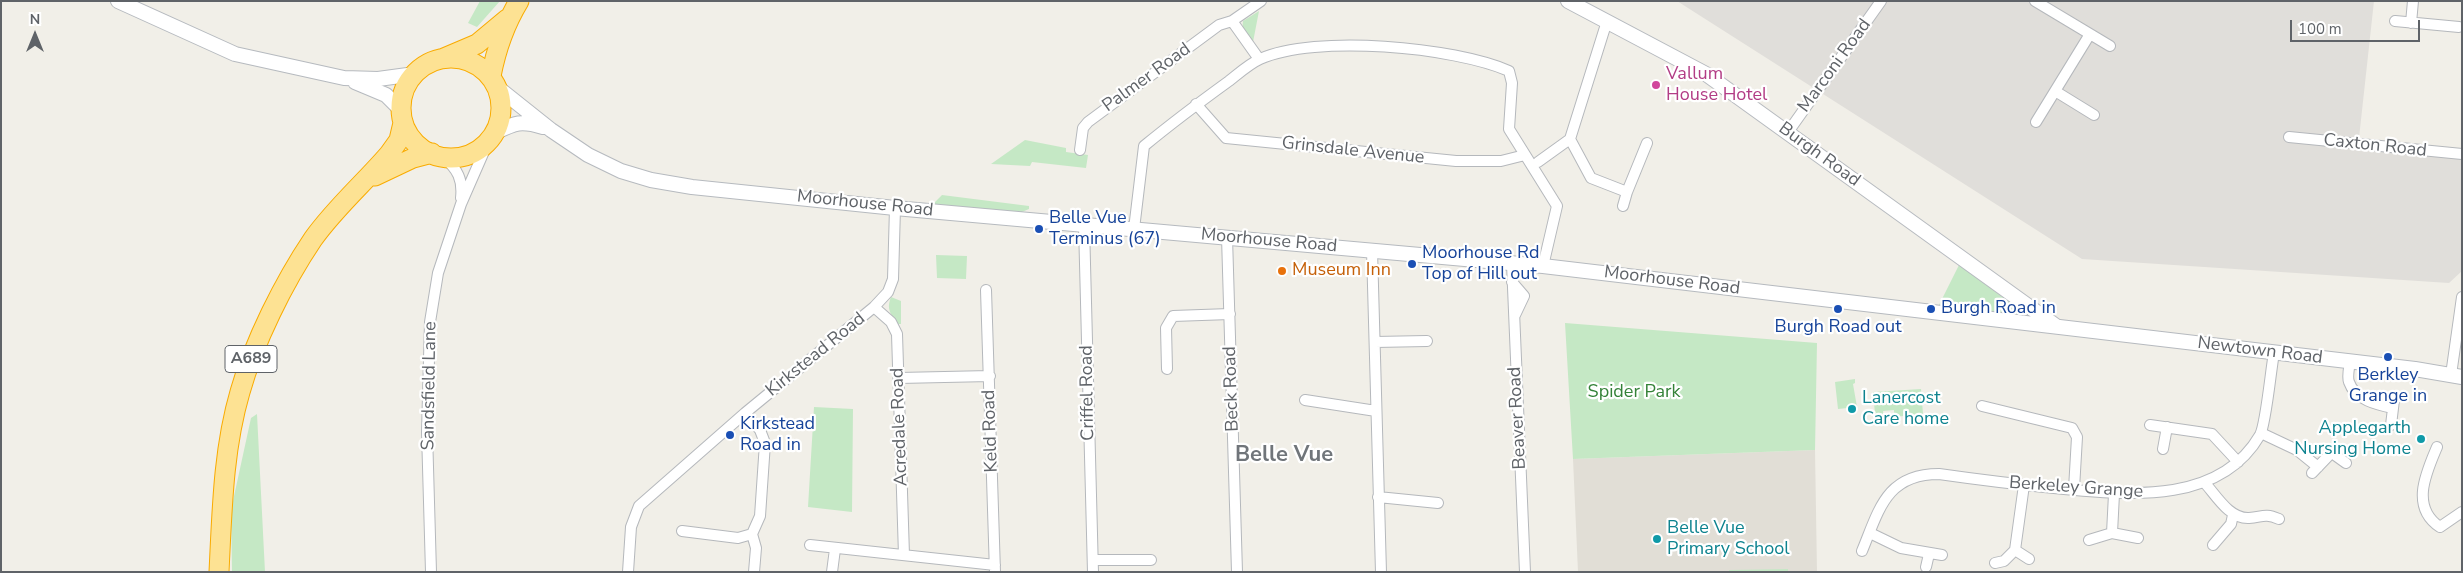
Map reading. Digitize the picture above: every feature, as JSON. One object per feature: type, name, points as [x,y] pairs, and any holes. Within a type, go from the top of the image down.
[{"type":"highway","name":"A689","points":[[219,572],[222,507],[230,436],[240,392],[252,358],[288,281],[314,238],[368,179],[398,140],[403,117],[403,92],[415,74],[435,61],[477,44],[514,9]]},
{"type":"highway","name":"A689","points":[[368,179],[413,158],[438,155],[458,157],[474,152],[491,136],[499,120],[500,107],[494,82],[495,53],[514,9]]},
{"type":"highway","points":[[444,58],[472,63],[485,70],[494,82]]},
{"type":"highway","points":[[403,117],[417,145],[438,155]]},
{"type":"main road","points":[[118,1],[235,54],[344,78],[378,80],[415,74]]},
{"type":"main road","name":"Burgh Road","points":[[1568,1],[1706,74],[2028,308],[2058,327]]},
{"type":"main road","points":[[344,78],[386,96],[403,117]]},
{"type":"main road","name":"Moorhouse Road","points":[[494,82],[551,130],[588,155],[621,171],[651,180],[692,187],[895,208],[1543,266],[2058,327]]},
{"type":"main road","name":"Moorhouse Road","points":[[491,136],[515,122],[528,122],[551,130]]},
{"type":"main road","points":[[2021,324],[2028,308]]},
{"type":"main road","name":"Newtown Road","points":[[2058,327],[2456,376]]},
{"type":"street","name":"Palmer Road","points":[[1080,150],[1083,128],[1088,122],[1219,25],[1232,20],[1261,1]]},
{"type":"street","name":"Marconi Road","points":[[1788,132],[1882,1]]},
{"type":"street","points":[[2036,1],[2110,46]]},
{"type":"street","points":[[2411,23],[2413,1]]},
{"type":"street","points":[[1232,20],[1259,59]]},
{"type":"street","points":[[1538,162],[1570,139],[1607,21]]},
{"type":"street","points":[[2395,21],[2461,28]]},
{"type":"street","points":[[2036,122],[2090,34]]},
{"type":"street","points":[[1134,229],[1144,146],[1196,104],[1259,59],[1290,50],[1358,45],[1445,53],[1490,62],[1509,71],[1512,83],[1509,129],[1557,206],[1543,266]]},
{"type":"street","points":[[2055,91],[2094,115]]},
{"type":"street","name":"Grinsdale Avenue","points":[[1196,104],[1226,138],[1456,161],[1501,161],[1525,155]]},
{"type":"street","name":"Sandsfield Lane","points":[[431,572],[428,432],[430,322],[438,273],[461,204],[491,136]]},
{"type":"street","name":"Caxton Road","points":[[2289,137],[2462,154]]},
{"type":"street","points":[[1570,139],[1591,178],[1627,192]]},
{"type":"street","points":[[1623,206],[1647,143]]},
{"type":"street","points":[[438,155],[456,169],[460,178],[461,204]]},
{"type":"street","name":"Kirkstead Road","points":[[628,572],[631,527],[638,506],[745,413],[874,307],[888,292],[893,279],[895,208]]},
{"type":"street","name":"Criffel Road","points":[[1084,225],[1093,572]]},
{"type":"street","name":"Beck Road","points":[[1228,237],[1237,572]]},
{"type":"street","points":[[1372,250],[1381,572]]},
{"type":"street","name":"Beaver Road","points":[[1512,264],[1512,282],[1524,296],[1514,316],[1525,572]]},
{"type":"street","name":"Keld Road","points":[[986,290],[995,568]]},
{"type":"street","points":[[2456,376],[2462,298]]},
{"type":"street","name":"Acredale Road","points":[[874,307],[891,322],[897,334],[904,555]]},
{"type":"street","points":[[1167,369],[1166,328],[1173,316],[1230,314]]},
{"type":"street","points":[[1375,342],[1427,341]]},
{"type":"street","points":[[2274,353],[2261,434],[2297,450],[2315,470],[2333,451],[2346,463]]},
{"type":"street","points":[[2350,362],[2348,381],[2354,389],[2371,403],[2394,404],[2391,425]]},
{"type":"street","points":[[899,378],[990,376]]},
{"type":"street","points":[[1305,400],[1376,411]]},
{"type":"street","points":[[1982,406],[2072,428],[2077,437],[2074,489]]},
{"type":"street","points":[[745,413],[760,430],[765,443],[760,516],[752,534],[756,548],[754,572]]},
{"type":"street","points":[[2150,425],[2212,434],[2238,462]]},
{"type":"street","points":[[2163,449],[2167,427]]},
{"type":"street","name":"Berkeley Grange","points":[[1862,551],[1884,499],[1894,489],[1913,477],[1939,474],[2114,494],[2156,494],[2204,482],[2238,462],[2261,434]]},
{"type":"street","points":[[2437,446],[2424,479],[2422,492],[2425,511],[2430,521],[2440,527],[2462,512]]},
{"type":"street","points":[[2204,482],[2233,515],[2247,518],[2267,514],[2279,519]]},
{"type":"street","points":[[1995,564],[2004,561],[2015,550],[2024,485]]},
{"type":"street","points":[[2112,533],[2114,494]]},
{"type":"street","points":[[1378,496],[1438,504]]},
{"type":"street","points":[[2213,545],[2231,524],[2233,515]]},
{"type":"street","points":[[682,531],[738,538],[752,534]]},
{"type":"street","points":[[1870,533],[1901,548],[1942,555]]},
{"type":"street","points":[[2089,540],[2112,533],[2138,538]]},
{"type":"street","points":[[810,545],[904,555],[995,568]]},
{"type":"street","points":[[832,572],[834,549]]},
{"type":"street","points":[[2015,550],[2029,559]]},
{"type":"street","points":[[1926,567],[1929,554]]},
{"type":"street","points":[[1093,560],[1151,560]]},
{"type":"shaded area","points":[[1677,1],[2374,1],[2359,138],[2462,149],[2462,271],[2449,283],[2082,259]]},
{"type":"shaded area","name":"Belle Vue Primary School","points":[[1815,450],[1817,572],[1578,572],[1573,459]]},
{"type":"green space","points":[[480,1],[500,1],[477,27],[468,23]]},
{"type":"green space","points":[[1259,11],[1253,42],[1244,30],[1243,21]]},
{"type":"green space","points":[[1025,140],[1066,148],[1066,152],[1088,155],[1086,168],[1032,162],[1030,166],[991,164]]},
{"type":"green space","points":[[942,195],[1029,206],[1029,209],[1017,214],[932,205]]},
{"type":"green space","points":[[936,255],[967,256],[966,279],[937,278]]},
{"type":"green space","points":[[1959,265],[2019,309],[2022,313],[2021,317],[1938,307]]},
{"type":"green space","points":[[891,297],[901,301],[901,324],[897,324],[890,311]]},
{"type":"green space","name":"Spider Park","points":[[1565,323],[1817,343],[1815,450],[1573,459]]},
{"type":"green space","points":[[1855,379],[1853,384],[1857,407],[1838,409],[1835,382]]},
{"type":"green space","points":[[1921,389],[1923,414],[1894,417],[1894,410],[1883,411],[1884,424],[1876,425],[1873,392]]},
{"type":"green space","points":[[814,407],[853,409],[852,512],[808,507]]},
{"type":"green space","points":[[257,414],[265,572],[232,572],[231,510],[251,418]]},
{"type":"green space","points":[[1788,569],[1788,572],[1729,572],[1729,570]]},
{"type":"place","name":"Vallum House Hotel","points":[[1656,85]]},
{"type":"place","name":"Belle Vue Terminus (67)","points":[[1039,229]]},
{"type":"place","name":"Moorhouse Rd Top of Hill out","points":[[1412,264]]},
{"type":"place","name":"Museum Inn","points":[[1282,271]]},
{"type":"place","name":"Burgh Road out","points":[[1838,309]]},
{"type":"place","name":"Burgh Road in","points":[[1931,309]]},
{"type":"place","name":"Berkley Grange in","points":[[2388,357]]},
{"type":"place","name":"Lanercost Care home","points":[[1852,409]]},
{"type":"place","name":"Kirkstead Road in","points":[[730,435]]},
{"type":"place","name":"Applegarth Nursing Home","points":[[2421,439]]},
{"type":"place","name":"Belle Vue Primary School","points":[[1657,539]]},
{"type":"district","name":"Belle Vue","points":[[1284,456]]}]
